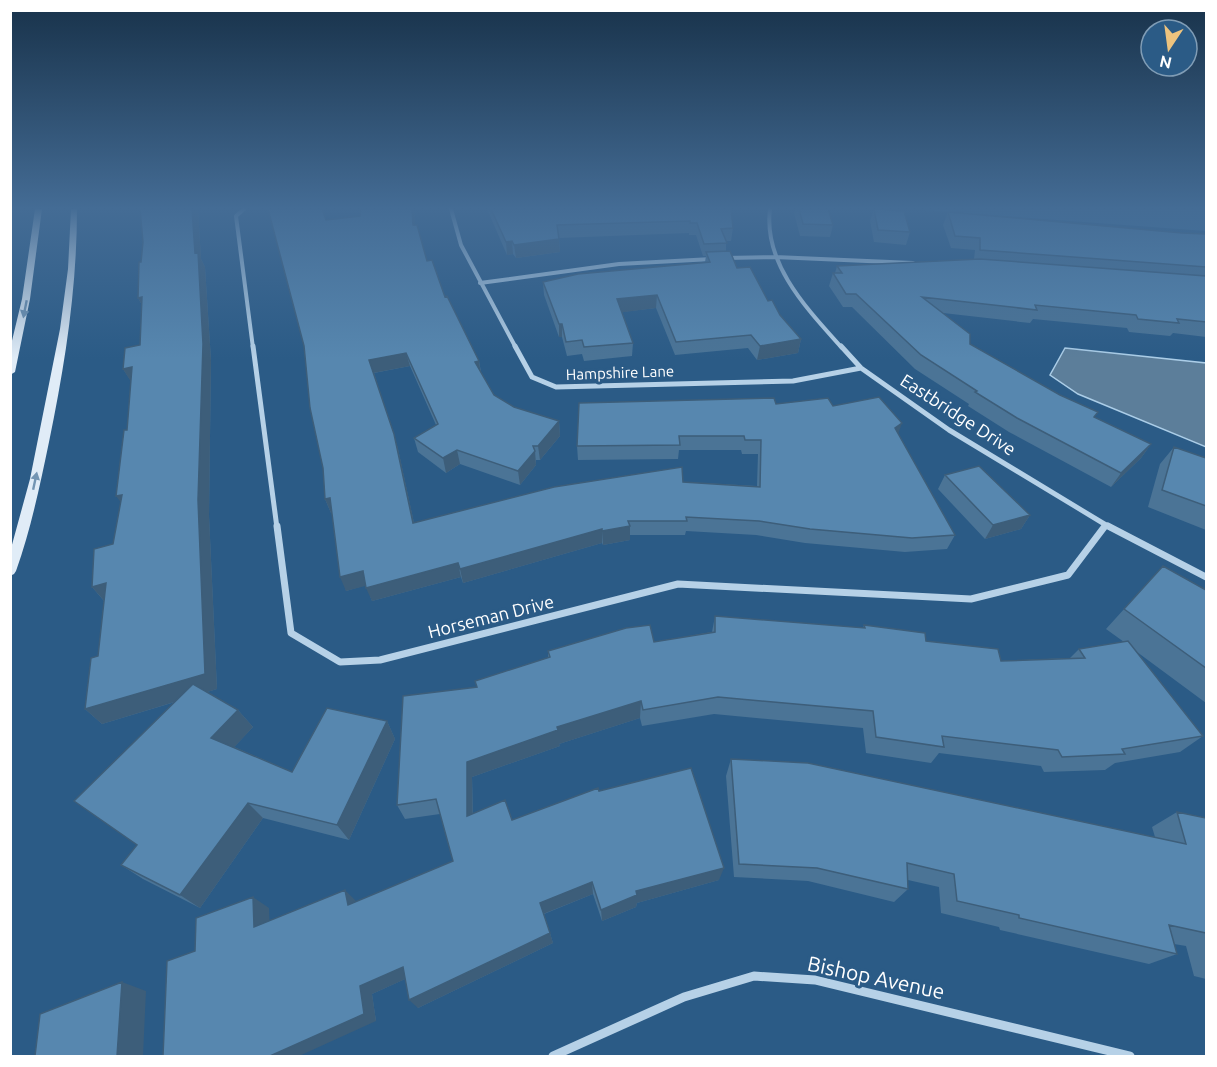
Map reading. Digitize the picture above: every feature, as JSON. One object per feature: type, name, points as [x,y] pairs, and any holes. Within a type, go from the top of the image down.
[{"type":"main road","points":[[10,372],[26,299],[32,259]]},
{"type":"main road","points":[[10,572],[22,538],[62,346],[72,259]]},
{"type":"street","name":"Horseman Drive","points":[[242,259],[291,633],[340,662],[380,660],[678,584],[971,599],[1068,575],[1106,525]]},
{"type":"street","name":"Hampshire Lane","points":[[468,259],[532,378],[556,387],[794,381],[861,368]]},
{"type":"street","points":[[480,283],[620,264],[721,259]]},
{"type":"street","name":"Eastbridge Drive","points":[[777,259],[806,308],[861,368],[949,430],[1106,525],[1206,577]]},
{"type":"street","points":[[827,259],[925,264]]},
{"type":"street","name":"Bishop Avenue","points":[[553,1056],[684,997],[754,976],[815,980],[1130,1056]]},
{"type":"shaded area","points":[[1065,348],[1206,363],[1206,447],[1078,394],[1050,375]]},
{"type":"building","points":[[141,259],[198,259],[203,344],[198,500],[205,674],[85,709],[91,658],[98,656],[106,583],[92,587],[94,549],[113,544],[122,495],[116,496],[124,430],[127,430],[132,367],[123,369],[125,348],[140,345],[142,297],[138,298],[139,262]]},
{"type":"building","points":[[281,259],[432,260],[445,297],[447,296],[479,361],[475,362],[494,395],[514,407],[559,421],[538,446],[533,446],[535,451],[518,471],[457,450],[443,458],[414,438],[438,424],[406,353],[369,360],[394,434],[413,523],[554,487],[682,467],[683,482],[760,487],[761,440],[745,440],[744,436],[679,436],[680,445],[577,446],[579,403],[774,398],[776,404],[828,398],[833,406],[879,397],[902,423],[895,428],[955,535],[912,538],[810,529],[759,521],[686,517],[687,521],[628,521],[630,526],[602,531],[602,529],[460,569],[458,563],[366,588],[363,571],[340,577],[330,498],[325,499],[323,468],[310,408],[304,346]]},
{"type":"building","points":[[709,259],[733,259],[737,268],[750,267],[768,301],[772,300],[780,315],[801,339],[760,346],[751,335],[676,342],[657,295],[617,299],[633,343],[584,347],[582,340],[566,342],[562,324],[559,324],[543,282],[578,274],[710,262]]},
{"type":"building","points":[[980,259],[1206,276],[1206,322],[1177,319],[1179,323],[1138,319],[1136,315],[1035,305],[1037,310],[922,297],[970,334],[970,344],[1060,395],[1098,412],[1094,417],[1151,444],[1121,473],[1017,418],[921,355],[856,294],[846,294],[833,273],[842,273],[837,266]]},
{"type":"building","points":[[1097,259],[1206,259],[1206,267]]},
{"type":"building","points":[[1174,447],[1206,458],[1206,506],[1162,490]]},
{"type":"building","points":[[979,466],[1030,515],[993,525],[945,475]]},
{"type":"building","points":[[1163,566],[1206,590],[1206,668],[1124,609]]},
{"type":"building","points":[[715,616],[865,628],[864,625],[925,633],[926,641],[998,649],[1001,661],[1085,658],[1079,649],[1128,641],[1203,736],[1122,749],[1125,754],[1062,757],[1058,750],[942,736],[944,747],[876,737],[873,711],[718,697],[643,710],[641,701],[557,727],[558,730],[467,762],[467,816],[505,800],[512,820],[598,788],[599,791],[691,768],[724,868],[636,891],[637,895],[601,910],[592,882],[540,903],[550,933],[409,1000],[403,967],[360,986],[364,1014],[270,1056],[163,1056],[167,961],[195,951],[196,918],[253,897],[254,927],[345,890],[348,905],[453,861],[436,799],[397,805],[403,696],[477,687],[475,681],[550,657],[548,651],[626,628],[650,625],[654,642],[715,632]]},
{"type":"building","points":[[193,684],[238,710],[211,738],[292,772],[327,708],[387,721],[337,825],[248,803],[180,895],[121,865],[137,845],[74,801]]},
{"type":"building","points":[[731,759],[808,763],[1186,844],[1177,812],[1206,818],[1206,933],[1169,925],[1177,954],[1019,918],[1019,915],[957,901],[954,874],[907,863],[908,889],[817,868],[739,864]]},
{"type":"building","points":[[122,982],[117,1056],[35,1056],[40,1014]]}]
